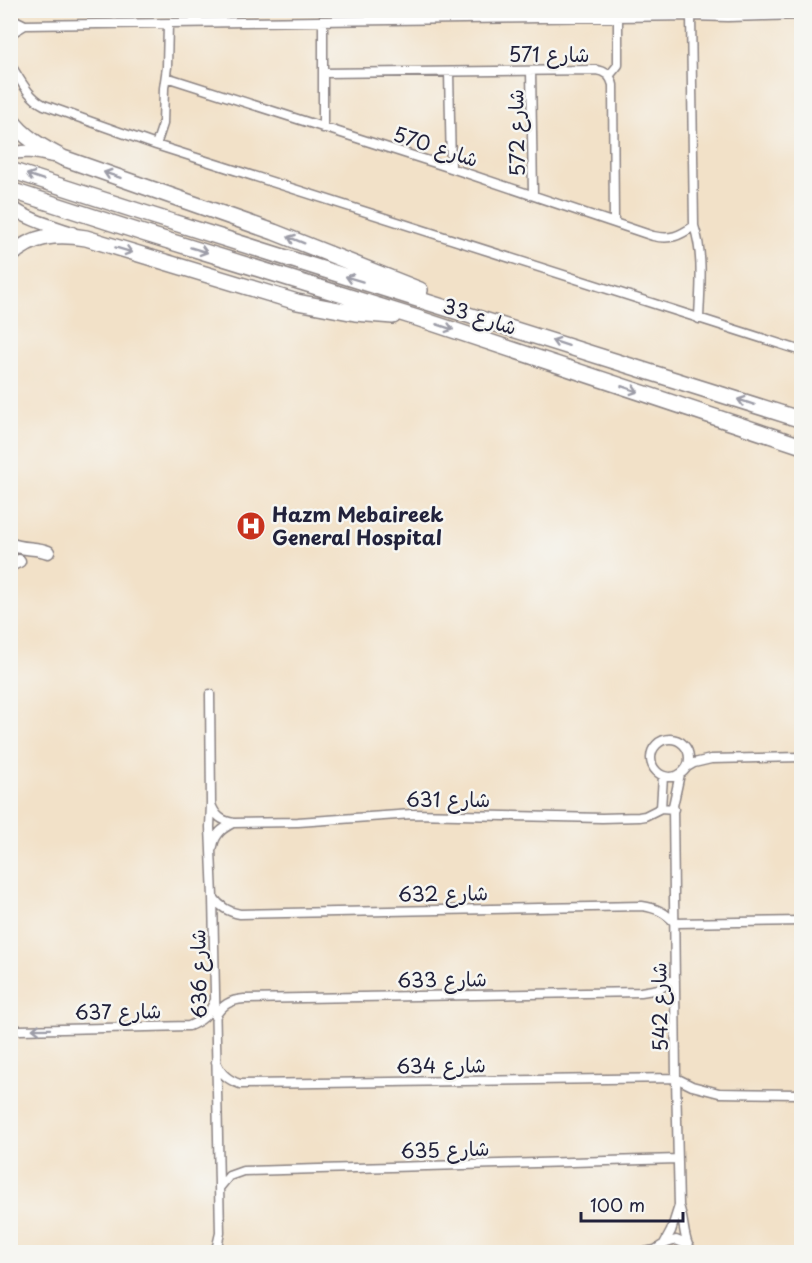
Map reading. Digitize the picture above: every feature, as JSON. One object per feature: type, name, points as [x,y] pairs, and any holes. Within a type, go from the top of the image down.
[{"type":"highway","points":[[10,118],[28,137],[63,158],[274,232],[420,290],[465,313]]},
{"type":"highway","name":"شارع 33","points":[[10,170],[801,420]]},
{"type":"highway","name":"شارع 33","points":[[10,190],[417,318],[801,446]]},
{"type":"highway","points":[[10,256],[28,243],[44,237],[69,235],[86,238],[297,302],[355,313],[417,318]]},
{"type":"main road","points":[[10,154],[32,152],[63,158]]},
{"type":"main road","points":[[10,206],[36,220],[86,238]]},
{"type":"main road","points":[[10,544],[48,552]]},
{"type":"street","points":[[10,15],[25,25],[323,22],[541,14],[618,17],[801,15]]},
{"type":"street","points":[[691,16],[694,226],[700,253],[699,319]]},
{"type":"street","points":[[609,76],[618,65],[618,17]]},
{"type":"street","points":[[323,22],[323,128]]},
{"type":"street","points":[[156,145],[163,124],[168,24]]},
{"type":"street","points":[[10,34],[25,25]]},
{"type":"street","points":[[10,64],[30,94],[40,103],[156,145],[801,351]]},
{"type":"street","name":"شارع 571","points":[[323,73],[596,70],[605,73],[613,85],[614,222]]},
{"type":"street","name":"شارع 572","points":[[531,71],[533,195]]},
{"type":"street","points":[[449,72],[451,168]]},
{"type":"street","name":"شارع 570","points":[[166,77],[662,238],[672,237],[694,226]]},
{"type":"street","name":"شارع 636","points":[[210,694],[210,827],[220,1233],[213,1252]]},
{"type":"street","points":[[687,767],[688,756],[684,746],[675,740],[664,740],[655,746],[651,756],[653,767],[663,776],[674,777],[687,767],[702,760],[801,757]]},
{"type":"street","name":"شارع 542","points":[[680,774],[674,809],[676,1078],[679,1206],[684,1233],[690,1249]]},
{"type":"street","points":[[663,776],[661,808],[674,809]]},
{"type":"street","points":[[211,804],[219,818],[234,823]]},
{"type":"street","name":"شارع 631","points":[[234,823],[298,822],[412,814],[639,817],[661,808]]},
{"type":"street","points":[[212,851],[218,833],[234,823]]},
{"type":"street","name":"شارع 632","points":[[213,897],[224,909],[240,914],[642,906],[660,910],[675,923]]},
{"type":"street","points":[[675,923],[801,921]]},
{"type":"street","name":"شارع 633","points":[[215,1018],[223,1006],[236,999],[640,992],[659,989],[675,979]]},
{"type":"street","name":"شارع 637","points":[[10,1029],[189,1026],[205,1017],[215,1002]]},
{"type":"street","name":"شارع 634","points":[[216,1062],[228,1079],[240,1084],[676,1078]]},
{"type":"street","points":[[676,1078],[692,1086],[719,1093],[800,1093]]},
{"type":"street","name":"شارع 635","points":[[219,1188],[229,1176],[243,1171],[678,1159]]},
{"type":"street","name":"شارع 542","points":[[661,1247],[671,1231],[679,1206]]},
{"type":"street","points":[[645,1252],[676,1240],[690,1249],[701,1252]]},
{"type":"place","name":"Hazm Mebaireek General Hospital","points":[[251,526]]}]
